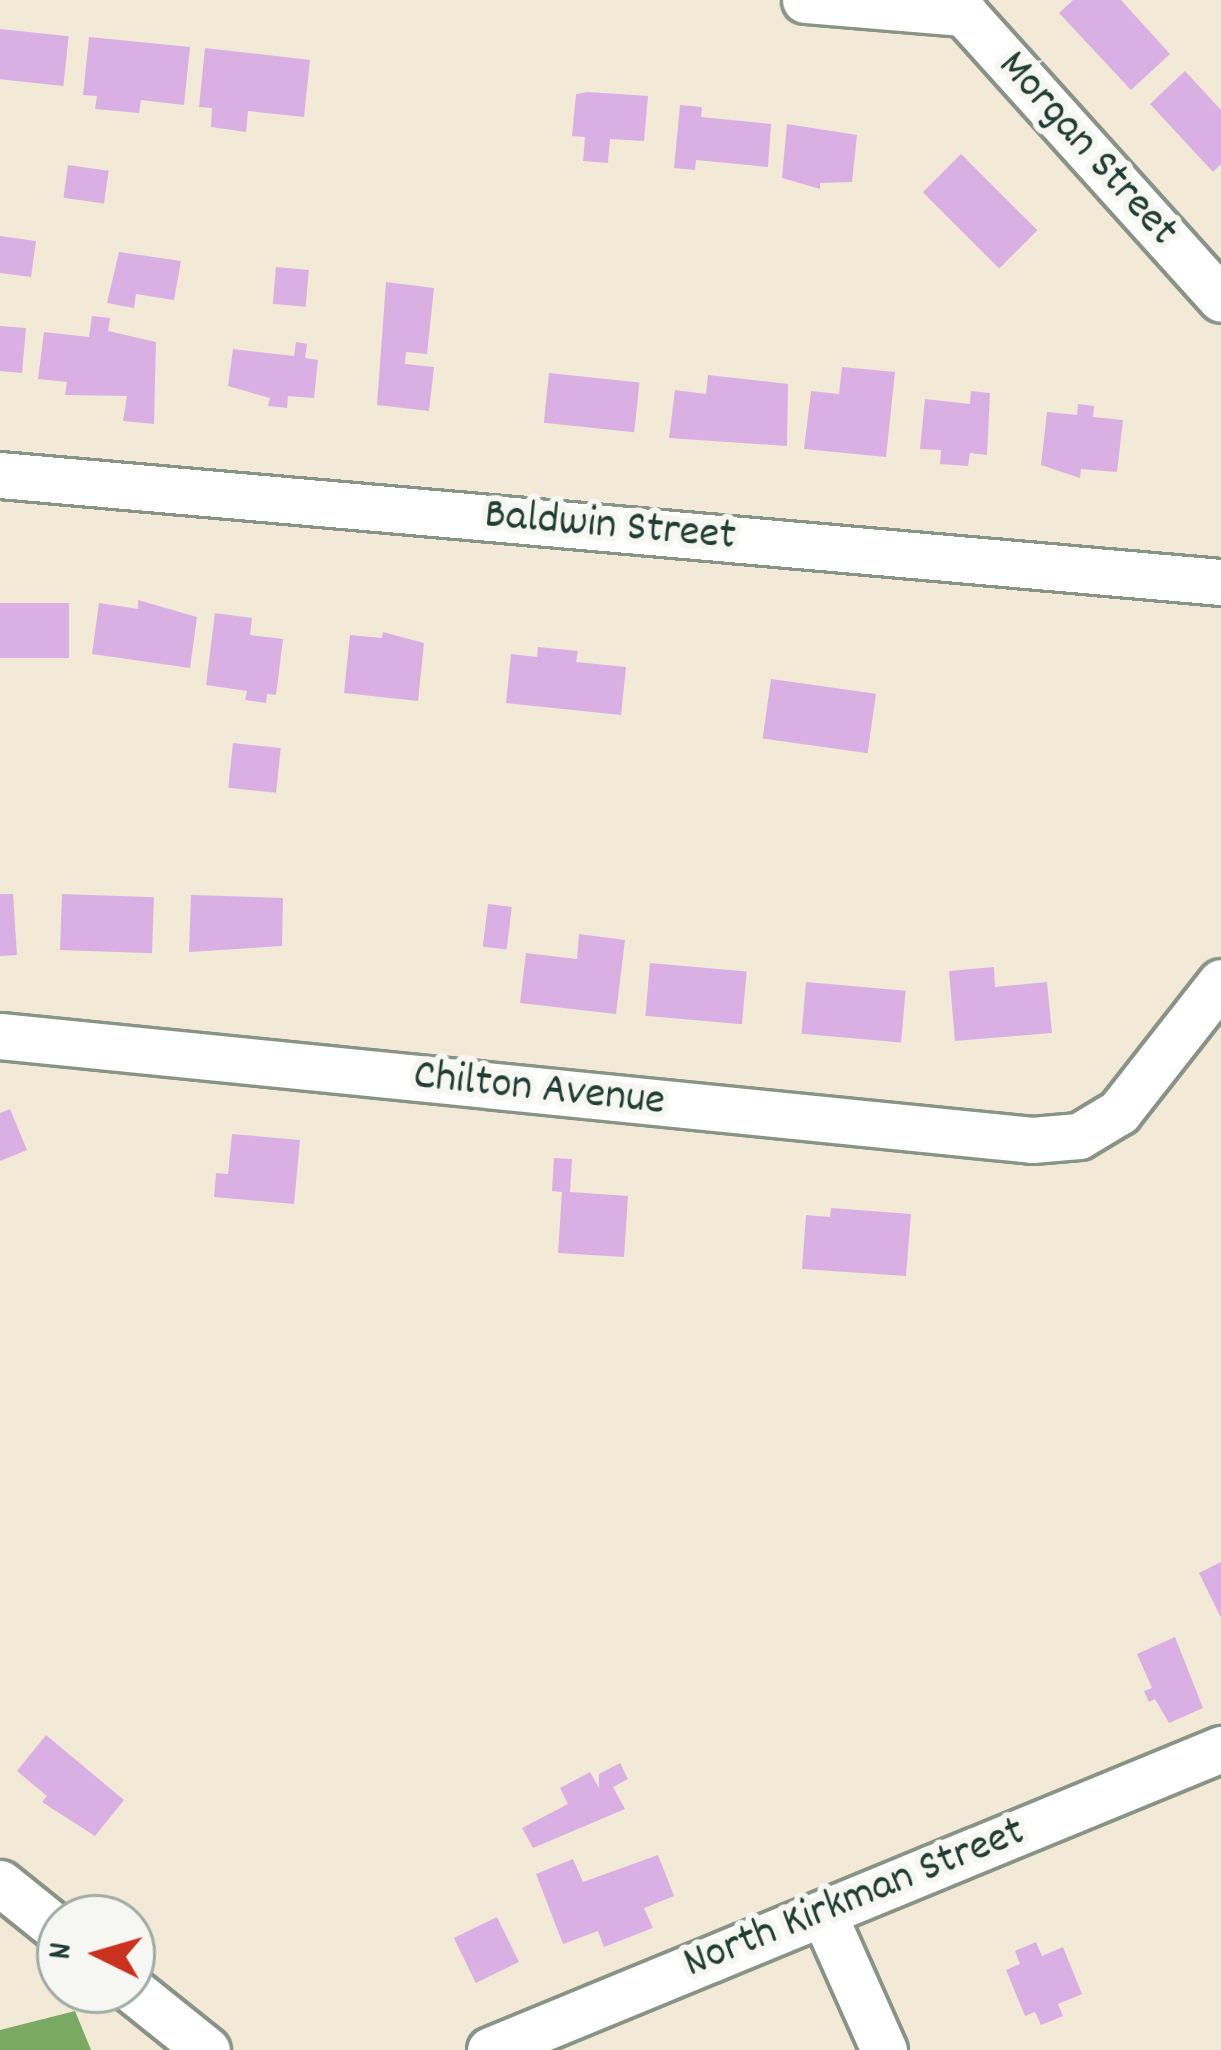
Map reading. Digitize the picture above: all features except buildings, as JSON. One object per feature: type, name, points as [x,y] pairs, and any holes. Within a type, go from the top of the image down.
[{"type":"street","points":[[805,0],[958,6]]},
{"type":"street","name":"Morgan Street","points":[[958,6],[1221,299]]},
{"type":"street","name":"Baldwin Street","points":[[0,475],[1221,582]]},
{"type":"street","name":"Chilton Avenue","points":[[0,1036],[1032,1140],[1078,1136],[1119,1112],[1152,1078],[1221,982]]},
{"type":"street","name":"North Kirkman Street","points":[[490,2050],[1221,1749]]},
{"type":"street","points":[[0,1883],[36,1912]]},
{"type":"street","points":[[823,1913],[884,2050]]},
{"type":"street","points":[[156,2009],[207,2050]]},
{"type":"green space","points":[[76,2014],[91,2050],[0,2050],[0,2030]]}]
